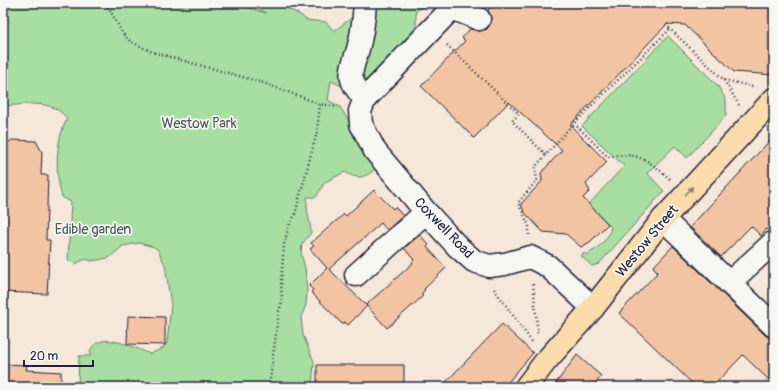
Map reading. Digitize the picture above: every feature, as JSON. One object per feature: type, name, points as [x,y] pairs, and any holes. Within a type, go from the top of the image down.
[{"type":"main road","name":"Westow Street","points":[[526,387],[542,357],[593,308],[663,219],[750,124],[767,94]]},
{"type":"street","points":[[365,3],[358,48],[352,65],[351,77],[356,90],[364,99],[452,8],[479,19]]},
{"type":"street","name":"Coxwell Road","points":[[364,99],[360,111],[362,124],[375,151],[426,212],[458,247],[474,261],[489,266],[505,264],[530,256]]},
{"type":"street","points":[[356,276],[426,212]]},
{"type":"street","points":[[663,219],[774,326]]},
{"type":"street","points":[[729,283],[774,242]]},
{"type":"street","points":[[530,256],[548,266],[593,308]]},
{"type":"path","points":[[106,3],[123,34],[130,41],[152,52],[261,82],[320,104],[317,132],[295,214],[288,228],[284,245],[281,282],[282,301],[279,311],[269,387]]},
{"type":"path","points":[[667,24],[670,29],[724,80],[750,124]]},
{"type":"path","points":[[542,357],[530,256],[529,226],[518,203],[537,180],[535,168],[571,126],[670,29]]},
{"type":"path","points":[[432,30],[519,114],[512,121],[546,155]]},
{"type":"path","points":[[724,80],[767,94]]},
{"type":"path","points":[[571,126],[578,127],[608,157],[632,156],[647,160],[686,194]]},
{"type":"path","points":[[474,261],[542,357]]},
{"type":"green space","name":"Westow Park","points":[[3,3],[231,3],[266,13],[252,6],[236,3],[278,3],[302,16],[306,20],[326,22],[334,31],[371,3],[430,3],[416,11],[416,27],[377,82],[344,87],[331,81],[328,100],[340,107],[378,167],[362,177],[350,175],[345,172],[325,182],[316,197],[307,197],[311,233],[302,244],[301,253],[305,268],[307,291],[306,305],[301,317],[303,335],[314,362],[312,387],[78,387],[79,356],[91,356],[90,352],[94,345],[101,341],[127,344],[150,354],[163,348],[167,343],[171,305],[165,265],[158,250],[154,247],[139,243],[123,246],[109,258],[91,261],[86,259],[75,264],[68,260],[71,202],[62,197],[57,168],[58,147],[67,119],[61,112],[46,105],[29,104],[3,106]]},
{"type":"green space","points":[[668,36],[718,86],[726,100],[726,116],[687,158],[675,146],[647,173],[664,191],[599,264],[592,266],[581,256],[584,253],[586,255],[590,253],[602,244],[608,236],[611,227],[589,204],[624,166],[582,126]]},
{"type":"building","points":[[494,3],[774,3],[774,75],[734,72],[685,25],[667,24],[570,125],[607,162],[586,184],[590,191],[583,198],[608,224],[590,242],[581,247],[566,234],[543,232],[524,212],[521,204],[542,181],[541,173],[562,150],[509,102],[474,138],[421,86],[465,41],[462,38],[470,29],[480,31],[487,29],[491,23],[488,10]]},
{"type":"building","points":[[774,136],[774,230],[769,231],[766,229],[761,236],[751,226],[721,257],[690,227]]},
{"type":"building","points":[[12,140],[36,141],[42,152],[41,175],[48,175],[46,240],[50,240],[47,294],[3,292],[3,146]]},
{"type":"building","points":[[374,190],[393,209],[395,207],[403,216],[387,230],[381,223],[329,269],[367,306],[348,325],[345,322],[342,324],[311,292],[313,290],[309,286],[327,268],[310,249],[314,246],[311,243],[344,214],[346,216]]},
{"type":"building","points":[[420,235],[429,245],[427,247],[446,268],[424,289],[425,290],[421,294],[423,296],[387,328],[366,305],[413,263],[412,262],[414,260],[404,248]]},
{"type":"building","points":[[673,246],[765,335],[774,341],[774,385],[743,355],[712,387],[696,387],[619,313],[658,272],[653,267]]},
{"type":"building","points":[[128,316],[165,317],[165,345],[127,344]]},
{"type":"building","points":[[502,324],[533,353],[504,387],[441,387]]},
{"type":"building","points":[[577,355],[601,376],[593,387],[553,387]]},
{"type":"building","points":[[3,364],[27,365],[26,370],[61,372],[61,387],[3,387]]},
{"type":"building","points":[[317,365],[404,365],[404,387],[317,387]]},
{"type":"park label","name":"Edible garden","points":[[93,229]]}]
